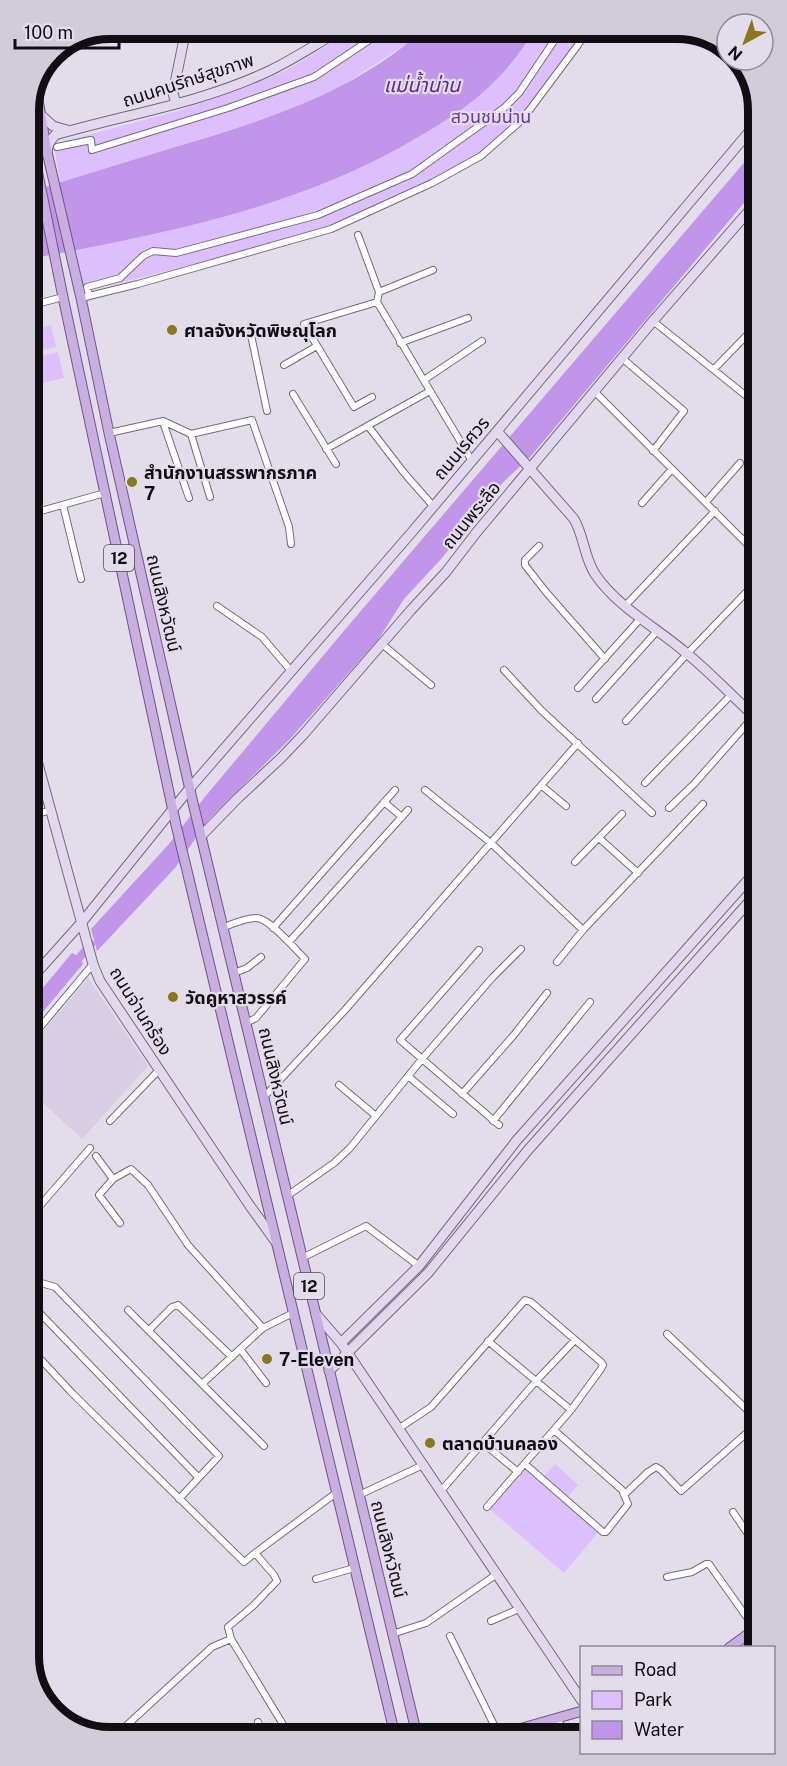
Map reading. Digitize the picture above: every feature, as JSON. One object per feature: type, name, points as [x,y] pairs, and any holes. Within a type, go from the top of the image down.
[{"type":"main road","name":"12","points":[[39,105],[50,147]]},
{"type":"main road","name":"ถนนสิงหวัฒน์","points":[[50,147],[78,283],[85,296],[109,433],[193,803],[415,1727]]},
{"type":"main road","name":"12","points":[[39,186],[62,294]]},
{"type":"main road","name":"ถนนสิงหวัฒน์","points":[[62,294],[176,825],[393,1727]]},
{"type":"main road","points":[[105,493],[122,489]]},
{"type":"main road","points":[[731,1646],[748,1636]]},
{"type":"main road","points":[[525,1727],[580,1712]]},
{"type":"street","points":[[176,104],[174,93],[184,39]]},
{"type":"street","name":"ถนนคนรักษ์สุขภาพ","points":[[50,147],[55,135],[213,93],[272,70],[326,39]]},
{"type":"street","points":[[50,147],[91,140],[92,150],[228,108],[314,77],[371,39]]},
{"type":"street","points":[[555,39],[519,93],[504,108],[412,174],[318,215],[176,253],[153,251],[143,256],[120,278],[87,287],[85,296],[138,284],[331,229],[432,183],[481,156],[522,120],[582,39]]},
{"type":"street","points":[[41,115],[53,126],[70,131]]},
{"type":"street","name":"ถนนเรศวร","points":[[39,970],[82,922],[173,812],[190,788],[472,461],[500,435],[748,133]]},
{"type":"street","name":"ถนนพระลือ","points":[[201,836],[303,735],[446,572],[528,467],[748,215]]},
{"type":"street","points":[[358,236],[379,292],[377,302],[472,461]]},
{"type":"street","points":[[379,292],[433,270]]},
{"type":"street","points":[[39,302],[62,294]]},
{"type":"street","points":[[372,397],[354,407],[304,324],[377,302]]},
{"type":"street","points":[[400,343],[468,318]]},
{"type":"street","points":[[653,321],[748,397]]},
{"type":"street","points":[[714,369],[748,334]]},
{"type":"street","points":[[251,335],[267,411]]},
{"type":"street","points":[[424,380],[482,341]]},
{"type":"street","points":[[284,365],[317,346]]},
{"type":"street","points":[[622,358],[684,411],[653,451]]},
{"type":"street","points":[[327,449],[430,391]]},
{"type":"street","points":[[594,392],[748,545]]},
{"type":"street","points":[[292,394],[336,464]]},
{"type":"street","points":[[109,433],[163,421],[191,434],[252,420],[289,526],[291,544]]},
{"type":"street","points":[[163,421],[189,498]]},
{"type":"street","points":[[368,426],[434,507]]},
{"type":"street","points":[[191,434],[210,497]]},
{"type":"street","points":[[500,435],[574,519],[580,530],[594,573],[625,606],[687,654],[748,710]]},
{"type":"street","points":[[706,502],[740,463]]},
{"type":"street","points":[[642,502],[672,469]]},
{"type":"street","points":[[39,512],[105,493]]},
{"type":"street","points":[[63,505],[81,579]]},
{"type":"street","points":[[625,606],[715,511]]},
{"type":"street","points":[[743,540],[748,536]]},
{"type":"street","points":[[539,546],[525,560],[525,565],[605,659]]},
{"type":"street","points":[[626,722],[748,590]]},
{"type":"street","points":[[217,606],[260,635],[292,672]]},
{"type":"street","points":[[578,688],[641,618]]},
{"type":"street","points":[[596,699],[658,630]]},
{"type":"street","points":[[382,644],[431,685]]},
{"type":"street","points":[[504,670],[541,710],[652,813]]},
{"type":"street","points":[[645,783],[732,694]]},
{"type":"street","points":[[669,808],[748,725]]},
{"type":"street","points":[[264,1097],[345,1010],[578,743]]},
{"type":"street","name":"ถนนจ่านกร้อง","points":[[39,768],[93,964],[100,981],[276,1242]]},
{"type":"street","points":[[542,786],[566,806]]},
{"type":"street","points":[[273,928],[395,790]]},
{"type":"street","points":[[425,790],[492,844],[583,930]]},
{"type":"street","points":[[384,802],[402,817]]},
{"type":"street","points":[[557,962],[583,930],[703,804]]},
{"type":"street","points":[[39,814],[51,810]]},
{"type":"street","points":[[289,942],[408,810]]},
{"type":"street","points":[[576,861],[622,814]]},
{"type":"street","points":[[599,838],[638,873]]},
{"type":"street","points":[[340,1343],[418,1266],[517,1140],[748,880]]},
{"type":"street","points":[[329,1371],[428,1273],[528,1150],[748,903]]},
{"type":"street","points":[[224,927],[256,918],[262,920],[289,942],[305,959],[256,1018],[246,1023]]},
{"type":"street","points":[[479,950],[400,1040],[496,1123],[590,1002]]},
{"type":"street","points":[[287,1196],[334,1163],[350,1148],[422,1059],[492,978],[521,950]]},
{"type":"street","points":[[234,973],[247,968],[261,957]]},
{"type":"street","points":[[39,1028],[93,964]]},
{"type":"street","points":[[462,1094],[547,993]]},
{"type":"street","points":[[110,1121],[159,1070]]},
{"type":"street","points":[[408,1076],[453,1114]]},
{"type":"street","points":[[339,1085],[376,1116]]},
{"type":"street","points":[[39,1207],[90,1148]]},
{"type":"street","points":[[96,1156],[113,1179]]},
{"type":"street","points":[[120,1223],[99,1195],[113,1179],[130,1169],[148,1185],[188,1245],[263,1328]]},
{"type":"street","points":[[302,1258],[366,1226],[418,1266]]},
{"type":"street","points":[[39,1282],[55,1287],[219,1456],[179,1499]]},
{"type":"street","points":[[398,1429],[430,1408],[526,1300],[603,1366],[571,1410],[487,1507]]},
{"type":"street","points":[[149,1330],[172,1307],[178,1305],[232,1357]]},
{"type":"street","points":[[128,1310],[264,1446]]},
{"type":"street","points":[[39,1312],[198,1477]]},
{"type":"street","points":[[202,1384],[263,1328],[293,1313]]},
{"type":"street","points":[[316,1314],[348,1354],[580,1698]]},
{"type":"street","points":[[667,1334],[748,1411]]},
{"type":"street","points":[[488,1341],[571,1410]]},
{"type":"street","points":[[441,1491],[536,1381],[574,1341]]},
{"type":"street","points":[[240,1349],[266,1383]]},
{"type":"street","points":[[39,1358],[72,1393],[244,1562],[336,1493]]},
{"type":"street","points":[[525,1464],[604,1533],[628,1507],[625,1494],[594,1463],[554,1430]]},
{"type":"street","points":[[625,1494],[656,1467],[666,1474],[681,1491],[748,1430]]},
{"type":"street","points":[[483,1443],[518,1472]]},
{"type":"street","points":[[359,1495],[423,1465]]},
{"type":"street","points":[[733,1512],[748,1534]]},
{"type":"street","points":[[255,1553],[274,1575],[276,1581],[253,1606],[228,1627],[231,1639],[285,1727]]},
{"type":"street","points":[[668,1577],[687,1574],[706,1563],[709,1564],[748,1617]]},
{"type":"street","points":[[316,1579],[354,1568]]},
{"type":"street","points":[[392,1634],[426,1623],[497,1574]]},
{"type":"street","points":[[491,1621],[520,1608]]},
{"type":"street","points":[[450,1636],[496,1727]]},
{"type":"street","points":[[125,1727],[212,1647],[231,1639]]},
{"type":"street","points":[[558,1718],[561,1727]]},
{"type":"street","points":[[258,1722],[260,1727]]},
{"type":"shaded area","points":[[88,978],[148,1066],[82,1139],[39,1099],[39,1036]]},
{"type":"green space","points":[[338,39],[413,39],[343,85],[274,118],[61,188],[54,144],[178,111],[287,70]]},
{"type":"green space","name":"สวนชมน่าน","points":[[529,39],[581,39],[522,120],[476,158],[331,229],[84,292],[76,250],[249,209],[523,48]]},
{"type":"green space","points":[[51,325],[56,347],[39,351],[39,328]]},
{"type":"green space","points":[[58,352],[64,378],[39,384],[39,357]]},
{"type":"green space","points":[[525,1464],[542,1478],[555,1464],[578,1485],[566,1499],[600,1530],[564,1573],[487,1507]]},
{"type":"water","name":"แม่น้ำน่าน","points":[[412,39],[529,39],[508,67],[478,97],[435,127],[368,164],[322,184],[226,216],[128,240],[39,257],[39,189],[271,116],[336,88],[396,52]]},
{"type":"water","points":[[748,158],[748,198],[531,456],[493,492],[442,558],[404,599],[378,640],[290,739],[209,819],[175,868],[97,951],[91,929],[169,844],[204,798]]},
{"type":"water","points":[[72,953],[80,957],[83,964],[39,1016],[39,992]]},
{"type":"waterway","points":[[73,965],[91,944]]},
{"type":"place","name":"ศาลจังหวัดพิษณุโลก","points":[[172,330]]},
{"type":"place","name":"สำนักงานสรรพากรภาค 7","points":[[132,482]]},
{"type":"place","name":"วัดคูหาสวรรค์","points":[[173,997]]},
{"type":"place","name":"7-Eleven","points":[[267,1359]]},
{"type":"place","name":"ตลาดบ้านคลอง","points":[[430,1443]]}]
